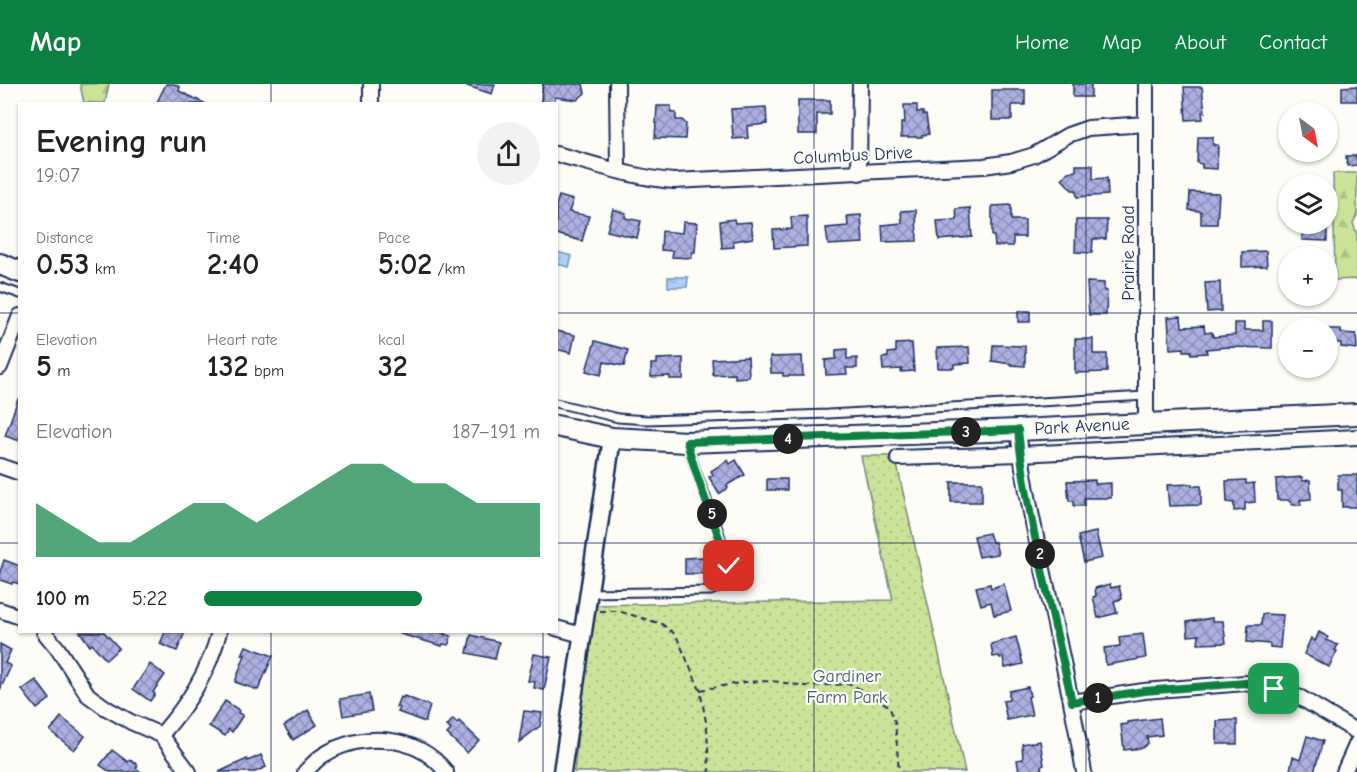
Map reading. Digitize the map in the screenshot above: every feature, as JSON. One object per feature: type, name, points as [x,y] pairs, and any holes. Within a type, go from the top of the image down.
[{"type":"main road","points":[[0,264],[18,271]]},
{"type":"main road","name":"Park Avenue","points":[[558,426],[612,438],[687,442],[1018,430],[1357,414]]},
{"type":"street","points":[[370,102],[371,84]]},
{"type":"street","points":[[617,84],[618,169]]},
{"type":"street","points":[[859,173],[860,84]]},
{"type":"street","name":"Prairie Road","points":[[1146,84],[1146,423]]},
{"type":"street","name":"Columbus Drive","points":[[558,154],[618,169],[646,179],[674,182],[859,173],[984,166],[1011,162],[1034,155],[1068,135],[1088,128],[1146,124]]},
{"type":"street","points":[[0,367],[18,321]]},
{"type":"street","points":[[1018,430],[1020,454],[1038,548],[1072,702],[1084,772]]},
{"type":"street","points":[[898,458],[1020,454],[1357,436]]},
{"type":"street","points":[[562,772],[612,438]]},
{"type":"street","points":[[0,465],[18,472]]},
{"type":"street","points":[[0,610],[18,616]]},
{"type":"street","points":[[558,629],[582,635]]},
{"type":"street","points":[[45,633],[88,695],[114,713],[161,735],[189,772]]},
{"type":"street","points":[[161,735],[180,713],[198,685],[214,651],[219,633]]},
{"type":"street","points":[[1072,702],[1144,691],[1245,683],[1301,698],[1357,732]]},
{"type":"street","points":[[305,772],[320,756],[346,743],[370,739],[399,741],[418,749],[438,762],[446,772]]},
{"type":"street","points":[[1344,772],[1357,743]]},
{"type":"lane","points":[[0,287],[18,293]]},
{"type":"lane","points":[[558,403],[618,418],[647,420],[828,414],[1146,396]]},
{"type":"lane","points":[[588,592],[711,591],[723,586],[728,580],[729,566],[694,470],[687,442]]},
{"type":"path","points":[[585,611],[618,611],[662,624],[676,634],[700,690],[707,727],[709,772]]},
{"type":"path","points":[[700,690],[745,682],[772,681],[805,686],[851,684],[889,706],[895,722],[899,772]]},
{"type":"green space","points":[[80,84],[109,84],[105,102],[84,102]]},
{"type":"green space","points":[[1357,173],[1357,215],[1353,223],[1357,235],[1357,279],[1338,280],[1338,246],[1334,246],[1334,234],[1338,234],[1338,174],[1333,174]]},
{"type":"green space","name":"Gardiner Farm Park","points":[[861,456],[895,456],[965,772],[574,772],[591,605],[893,600]]},
{"type":"water","points":[[558,252],[572,256],[569,267],[558,264]]},
{"type":"water","points":[[668,277],[688,277],[687,287],[668,287]]},
{"type":"building","points":[[166,84],[174,84],[180,87],[179,91],[202,102],[157,102]]},
{"type":"building","points":[[467,84],[495,84],[492,94],[467,86]]},
{"type":"building","points":[[543,84],[583,84],[585,93],[577,100],[555,97],[555,102],[541,102]]},
{"type":"building","points":[[1073,84],[1091,84],[1091,97],[1073,97]]},
{"type":"building","points":[[1357,86],[1357,101],[1342,101],[1342,87]]},
{"type":"building","points":[[1184,87],[1202,87],[1205,112],[1202,112],[1203,119],[1186,120]]},
{"type":"building","points":[[992,90],[1025,90],[1025,105],[1012,105],[1012,120],[992,120]]},
{"type":"building","points":[[798,100],[830,100],[830,114],[817,114],[817,134],[798,134]]},
{"type":"building","points":[[904,105],[917,105],[917,112],[923,112],[923,115],[926,115],[929,134],[922,135],[922,137],[901,137],[901,123],[905,123]]},
{"type":"building","points":[[657,106],[671,106],[671,113],[676,113],[676,120],[682,120],[686,124],[685,139],[655,138]]},
{"type":"building","points":[[766,107],[767,124],[747,126],[748,138],[733,139],[731,109]]},
{"type":"building","points":[[1198,137],[1213,137],[1213,145],[1218,145],[1217,169],[1202,168],[1202,164],[1197,163]]},
{"type":"building","points":[[1346,156],[1356,156],[1357,165],[1347,166]]},
{"type":"building","points":[[1076,165],[1093,165],[1093,179],[1107,178],[1108,195],[1077,197],[1076,190],[1072,190],[1062,179],[1068,172],[1076,171]]},
{"type":"building","points":[[1190,192],[1219,193],[1217,224],[1201,224],[1201,211],[1189,210]]},
{"type":"building","points":[[559,196],[573,200],[569,212],[589,216],[582,241],[558,235]]},
{"type":"building","points":[[1011,205],[1011,220],[1025,220],[1025,237],[1013,237],[1013,246],[995,246],[994,236],[992,236],[992,206]]},
{"type":"building","points":[[970,208],[972,237],[939,240],[937,221],[957,220],[956,209]]},
{"type":"building","points":[[613,209],[626,213],[625,218],[641,221],[637,238],[607,231]]},
{"type":"building","points":[[916,210],[917,241],[883,242],[882,225],[902,223],[901,211]]},
{"type":"building","points":[[861,215],[863,243],[828,245],[826,228],[848,226],[847,216]]},
{"type":"building","points":[[807,216],[807,246],[774,248],[773,230],[792,229],[791,217]]},
{"type":"building","points":[[734,219],[735,223],[751,222],[753,238],[733,241],[734,247],[722,248],[720,221]]},
{"type":"building","points":[[1076,220],[1107,220],[1106,239],[1093,239],[1092,253],[1075,252]]},
{"type":"building","points":[[683,222],[697,223],[695,252],[692,252],[691,258],[672,257],[673,251],[661,250],[662,231],[682,233]]},
{"type":"building","points":[[1302,234],[1327,234],[1327,241],[1302,240]]},
{"type":"building","points":[[1266,251],[1267,266],[1242,267],[1242,252]]},
{"type":"building","points":[[1087,282],[1104,283],[1104,291],[1107,291],[1106,315],[1089,315]]},
{"type":"building","points":[[1220,282],[1221,311],[1207,312],[1205,283]]},
{"type":"building","points":[[1018,311],[1030,311],[1030,322],[1018,322]]},
{"type":"building","points":[[1181,316],[1182,327],[1204,326],[1205,333],[1212,332],[1213,337],[1235,335],[1235,323],[1244,323],[1244,330],[1263,330],[1263,321],[1272,321],[1272,348],[1228,347],[1206,349],[1207,353],[1191,354],[1191,351],[1184,351],[1184,348],[1170,349],[1168,317]]},
{"type":"building","points":[[1338,329],[1341,329],[1341,333],[1356,334],[1357,349],[1341,347],[1341,343],[1338,343]]},
{"type":"building","points":[[558,331],[575,335],[571,353],[558,350]]},
{"type":"building","points":[[1075,339],[1093,339],[1093,354],[1107,354],[1107,372],[1075,373]]},
{"type":"building","points":[[595,341],[628,350],[624,366],[604,362],[601,375],[586,371]]},
{"type":"building","points":[[912,343],[914,371],[883,370],[882,358],[888,357],[888,353],[896,352],[896,344]]},
{"type":"building","points":[[993,345],[1025,346],[1025,366],[992,361]]},
{"type":"building","points":[[969,347],[970,363],[954,364],[954,368],[938,368],[937,348]]},
{"type":"building","points":[[847,349],[847,359],[857,358],[857,368],[846,368],[847,374],[826,375],[825,360],[836,359],[836,350]]},
{"type":"building","points":[[802,356],[803,376],[783,376],[783,373],[771,373],[770,357]]},
{"type":"building","points":[[748,357],[749,377],[735,378],[735,374],[713,375],[712,359]]},
{"type":"building","points":[[683,358],[683,379],[670,379],[670,376],[651,377],[651,364],[657,364],[657,359]]},
{"type":"building","points":[[18,399],[18,440],[5,436]]},
{"type":"building","points":[[728,460],[730,464],[736,460],[745,475],[727,485],[728,488],[719,494],[709,477],[713,475],[711,471]]},
{"type":"building","points":[[1338,475],[1357,475],[1357,507],[1342,507],[1342,490],[1338,490]]},
{"type":"building","points":[[1302,477],[1302,481],[1310,480],[1311,499],[1300,500],[1301,505],[1293,505],[1288,500],[1277,500],[1276,479]]},
{"type":"building","points":[[767,479],[787,479],[787,490],[767,490]]},
{"type":"building","points":[[1095,480],[1095,484],[1111,483],[1111,498],[1084,498],[1084,506],[1074,506],[1074,501],[1069,501],[1067,481]]},
{"type":"building","points":[[1246,480],[1246,484],[1254,483],[1255,502],[1245,503],[1245,510],[1234,511],[1234,503],[1227,502],[1226,481]]},
{"type":"building","points":[[951,482],[982,482],[982,502],[951,502]]},
{"type":"building","points":[[1192,484],[1192,486],[1201,486],[1201,505],[1169,506],[1167,485]]},
{"type":"building","points":[[1096,532],[1102,558],[1084,562],[1078,536]]},
{"type":"building","points":[[989,533],[992,542],[995,542],[998,554],[979,557],[974,536]]},
{"type":"building","points":[[739,543],[744,552],[736,558],[730,549]]},
{"type":"building","points":[[720,556],[722,573],[685,574],[685,558]]},
{"type":"building","points":[[4,560],[18,565],[18,583],[0,580]]},
{"type":"building","points":[[990,584],[991,588],[1004,584],[1011,611],[994,615],[991,602],[981,605],[976,587]]},
{"type":"building","points":[[1110,584],[1111,588],[1119,586],[1122,599],[1114,601],[1117,613],[1098,618],[1093,597],[1096,596],[1095,588]]},
{"type":"building","points":[[1262,614],[1283,615],[1280,648],[1270,647],[1270,644],[1247,642],[1248,625],[1261,625]]},
{"type":"building","points":[[1212,618],[1212,621],[1223,621],[1226,643],[1198,644],[1199,635],[1188,636],[1187,622]]},
{"type":"building","points":[[1319,632],[1328,637],[1326,640],[1338,645],[1329,667],[1304,654],[1311,638],[1315,641]]},
{"type":"building","points":[[81,633],[105,633],[119,648],[106,660],[92,644],[90,646]]},
{"type":"building","points":[[165,633],[185,633],[177,651],[160,644]]},
{"type":"building","points":[[444,633],[451,636],[449,645],[443,644],[442,646],[400,634]]},
{"type":"building","points":[[1143,634],[1146,658],[1106,665],[1104,648],[1120,646],[1119,637]]},
{"type":"building","points":[[471,635],[499,642],[495,659],[467,653]]},
{"type":"building","points":[[1016,637],[1023,664],[1005,668],[1003,657],[993,657],[991,644]]},
{"type":"building","points":[[0,644],[11,650],[5,663],[11,666],[0,690]]},
{"type":"building","points":[[246,646],[273,656],[258,690],[235,682]]},
{"type":"building","points":[[534,654],[551,657],[544,690],[534,688],[535,682],[528,681]]},
{"type":"building","points":[[150,664],[165,675],[153,692],[155,694],[150,701],[133,689]]},
{"type":"building","points":[[36,680],[50,699],[37,709],[22,690]]},
{"type":"building","points":[[1028,687],[1032,715],[1007,720],[1003,701],[1009,700],[1009,691]]},
{"type":"building","points":[[369,694],[372,711],[343,716],[340,699]]},
{"type":"building","points":[[404,696],[430,706],[425,722],[398,712],[400,708],[396,707],[400,697]]},
{"type":"building","points":[[225,701],[243,715],[232,732],[229,729],[225,736],[209,726]]},
{"type":"building","points":[[308,710],[317,725],[293,740],[284,726]]},
{"type":"building","points":[[524,711],[542,713],[540,726],[519,742]]},
{"type":"building","points":[[61,717],[85,736],[74,750],[50,731]]},
{"type":"building","points":[[1160,718],[1162,735],[1147,737],[1148,743],[1142,748],[1124,750],[1121,725]]},
{"type":"building","points":[[453,719],[457,723],[459,721],[479,740],[467,753],[447,734],[451,730],[447,726]]},
{"type":"building","points":[[1237,720],[1237,744],[1217,744],[1217,721]]},
{"type":"building","points":[[1307,736],[1323,741],[1314,772],[1290,770],[1293,757],[1300,760]]},
{"type":"building","points":[[1040,741],[1044,765],[1041,766],[1042,772],[1019,772],[1017,760],[1023,759],[1022,744]]},
{"type":"building","points":[[112,750],[128,762],[130,760],[138,765],[136,768],[141,772],[110,772],[100,765]]},
{"type":"building","points":[[261,755],[266,767],[255,772],[219,772],[247,759],[248,761]]},
{"type":"route","points":[[729,566],[694,470],[687,442],[1018,430],[1020,454],[1038,548],[1072,702],[1144,691],[1245,683],[1274,689]]}]
